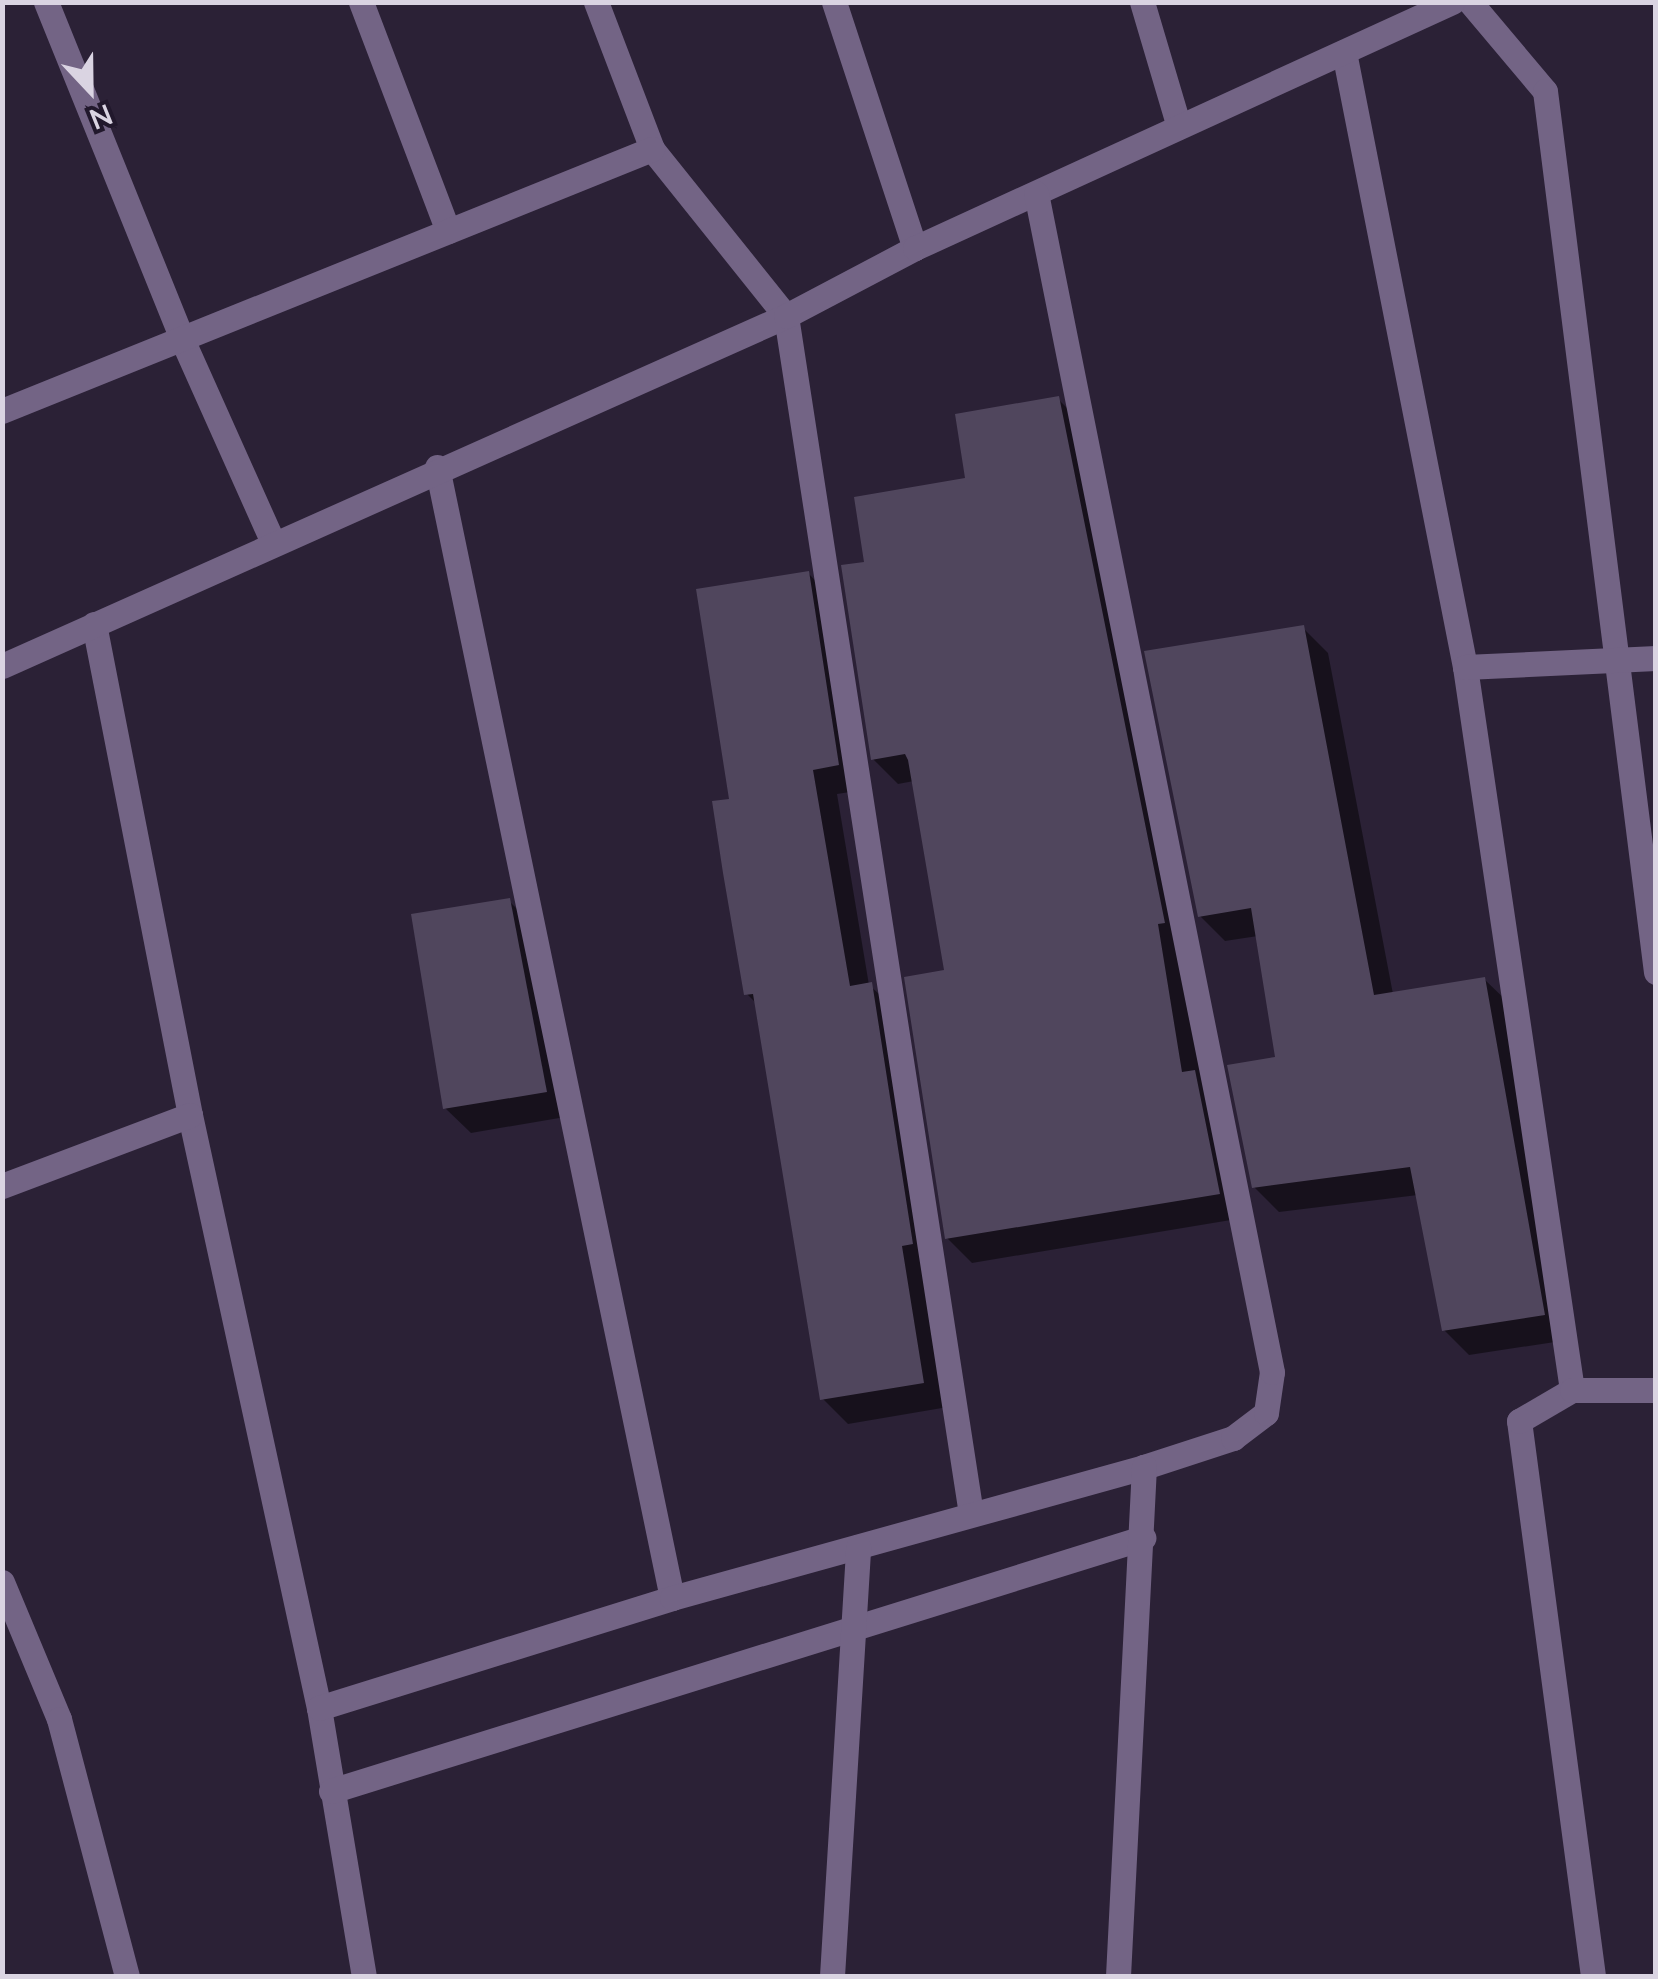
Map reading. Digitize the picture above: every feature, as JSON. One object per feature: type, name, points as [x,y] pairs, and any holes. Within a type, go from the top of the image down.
[{"type":"street","points":[[46,2],[182,339],[273,542]]},
{"type":"street","points":[[360,2],[448,232]]},
{"type":"street","points":[[596,2],[652,149],[786,316],[971,1514]]},
{"type":"street","points":[[834,2],[914,248]]},
{"type":"street","points":[[1142,2],[1178,128]]},
{"type":"street","points":[[2,666],[438,467],[786,316],[914,248],[1452,2]]},
{"type":"street","points":[[1470,2],[1545,90],[1656,972]]},
{"type":"street","points":[[1344,52],[1465,667],[1572,1390]]},
{"type":"street","points":[[2,411],[652,149]]},
{"type":"street","points":[[319,1708],[672,1598],[1144,1467],[1233,1438],[1266,1413],[1272,1372],[1036,193]]},
{"type":"street","points":[[438,467],[672,1598]]},
{"type":"street","points":[[94,624],[190,1115],[319,1708],[364,1976]]},
{"type":"street","points":[[1465,667],[1617,664],[1656,658]]},
{"type":"street","points":[[2,1186],[190,1115]]},
{"type":"street","points":[[1593,1976],[1520,1421],[1572,1390],[1656,1390]]},
{"type":"street","points":[[1118,1976],[1144,1467]]},
{"type":"street","points":[[331,1791],[1142,1538]]},
{"type":"street","points":[[832,1976],[858,1547]]},
{"type":"street","points":[[2,1582],[59,1719],[127,1976]]},
{"type":"building","points":[[1059,396],[1165,923],[1158,924],[1182,1072],[1195,1070],[1220,1194],[945,1239],[904,977],[944,970],[908,760],[905,754],[871,760],[841,565],[864,562],[854,497],[965,478],[955,414]]},
{"type":"building","points":[[809,571],[839,765],[813,770],[850,986],[872,982],[913,1244],[902,1246],[924,1383],[820,1400],[753,994],[744,995],[723,873],[712,801],[729,799],[696,589]]},
{"type":"building","points":[[1304,625],[1374,995],[1485,977],[1545,1315],[1442,1331],[1410,1167],[1252,1188],[1227,1065],[1275,1057],[1251,908],[1198,917],[1144,651]]},
{"type":"building","points":[[510,898],[547,1092],[443,1109],[411,914]]}]
